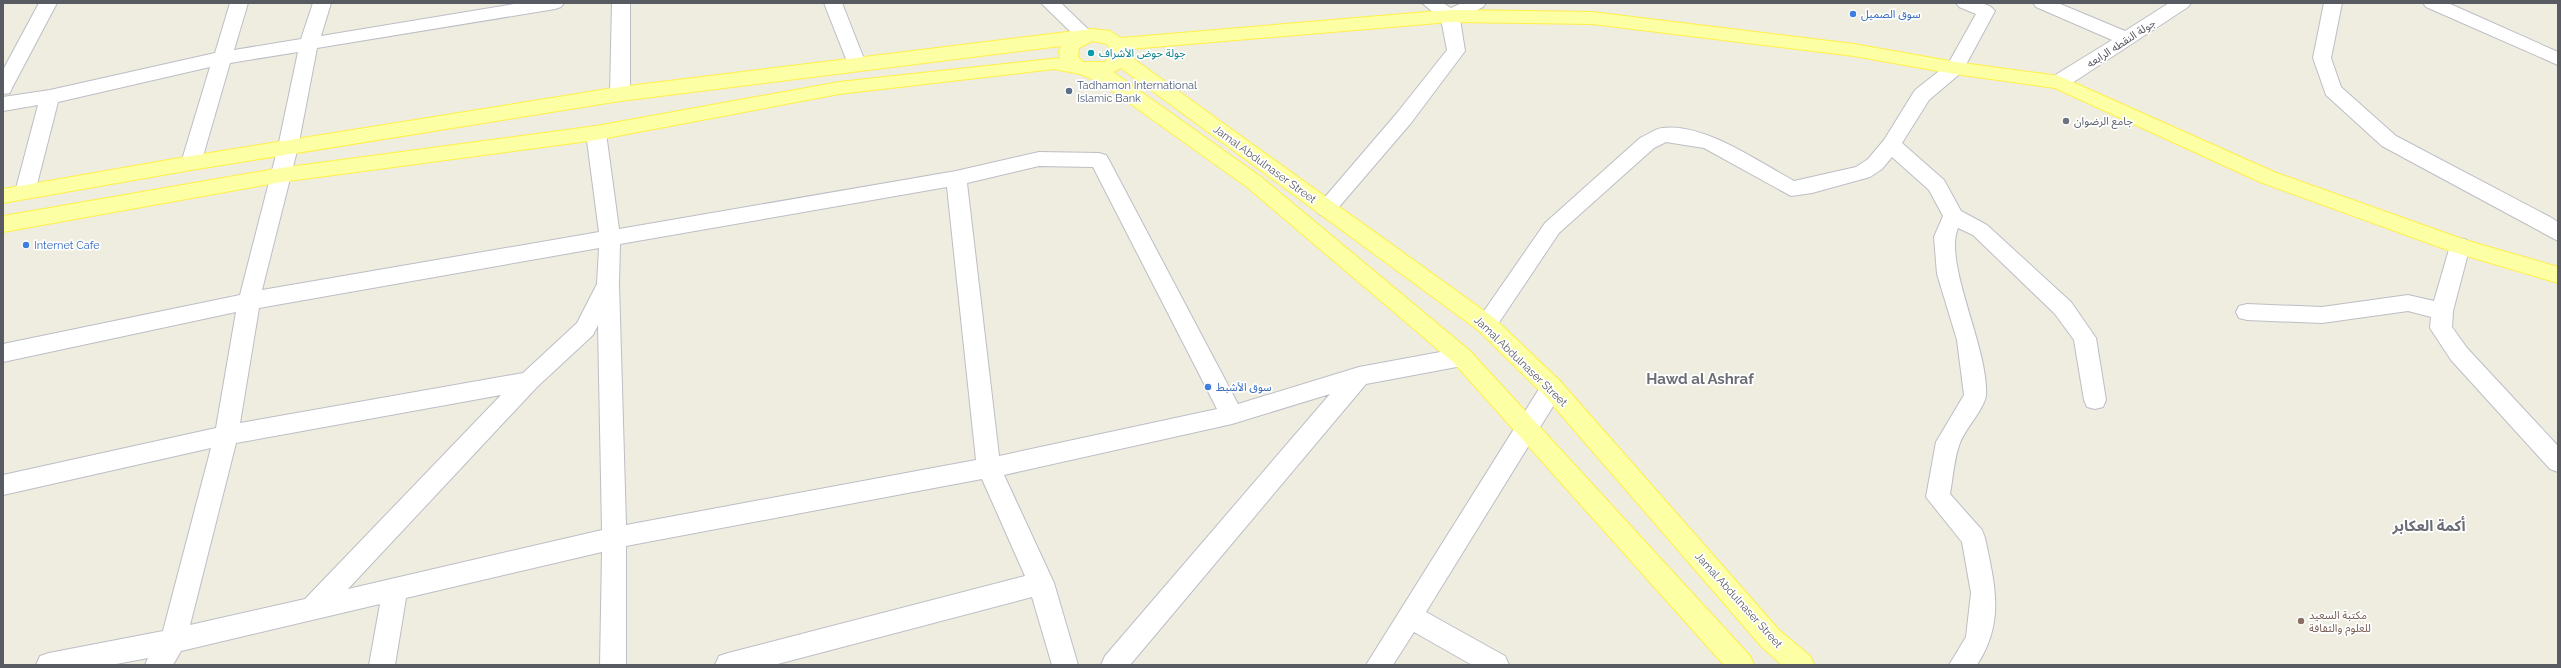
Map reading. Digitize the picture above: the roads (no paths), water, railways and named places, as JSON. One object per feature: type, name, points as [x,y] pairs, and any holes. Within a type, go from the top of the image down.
[{"type":"main road","points":[[3,196],[191,163],[620,94],[1083,37],[1106,36],[1120,47],[1450,16],[1592,18],[1854,50],[1955,68],[2059,82],[2267,177],[2460,246],[2558,275]]},
{"type":"main road","points":[[1082,69],[1068,59],[1067,53],[1073,42],[1083,37]]},
{"type":"main road","points":[[3,224],[280,175],[596,133],[838,88],[1054,63],[1082,69],[1103,69],[1111,66],[1120,56],[1120,47]]},
{"type":"main road","name":"Jamal Abdulnaser Street","points":[[1120,47],[1128,64],[1486,324],[1552,388],[1770,638],[1801,665]]},
{"type":"main road","name":"Jamal Abdulnaser Street","points":[[1082,69],[1107,77],[1254,182],[1462,357],[1528,426],[1741,665]]},
{"type":"street","points":[[3,88],[48,3]]},
{"type":"street","points":[[191,163],[238,3]]},
{"type":"street","points":[[158,665],[173,641],[226,435],[249,301],[288,147],[309,43],[322,3]]},
{"type":"street","points":[[3,104],[50,97],[222,58],[555,3]]},
{"type":"street","points":[[620,94],[621,3]]},
{"type":"street","points":[[833,3],[857,64]]},
{"type":"street","points":[[1050,3],[1083,37]]},
{"type":"street","points":[[1326,209],[1404,118],[1456,51],[1450,16],[1431,3]]},
{"type":"street","points":[[1450,16],[1477,3]]},
{"type":"street","points":[[1486,324],[1552,228],[1647,143],[1664,135],[1681,136],[1710,143],[1791,189],[1812,186],[1862,172],[1875,164],[1891,145],[1922,95],[1955,68],[1989,7],[1965,3]]},
{"type":"street","points":[[2042,3],[2127,39]]},
{"type":"street","name":"جولة النقطه الرابعه","points":[[2059,82],[2182,3]]},
{"type":"street","points":[[2333,3],[2322,58],[2333,90],[2389,141],[2543,222],[2558,233]]},
{"type":"street","points":[[2432,3],[2558,59]]},
{"type":"street","points":[[25,192],[50,97]]},
{"type":"street","points":[[596,133],[610,239],[608,284],[614,538],[613,665]]},
{"type":"street","points":[[1891,145],[1937,185],[1953,216],[1980,230],[2064,308],[2085,338],[2095,400]]},
{"type":"street","points":[[3,353],[249,301],[956,178],[1039,159],[1099,160],[1232,415]]},
{"type":"street","points":[[956,178],[989,468],[1041,583],[1065,665]]},
{"type":"street","points":[[1953,216],[1944,237],[1948,274],[1968,340],[1975,396],[1948,442],[1938,497],[1973,538],[1984,593],[1978,641],[1962,665]]},
{"type":"street","points":[[2460,246],[2442,312],[2441,328],[2459,354],[2558,462]]},
{"type":"street","points":[[312,609],[529,380],[585,330],[608,284]]},
{"type":"street","points":[[2247,312],[2322,314],[2408,303],[2442,312]]},
{"type":"street","points":[[49,665],[173,641],[614,538],[989,468],[1232,415],[1359,376],[1462,357]]},
{"type":"street","points":[[1114,665],[1359,376]]},
{"type":"street","points":[[3,485],[226,435],[529,380]]},
{"type":"street","points":[[1379,665],[1552,388]]},
{"type":"street","points":[[728,665],[1041,583]]},
{"type":"street","points":[[382,665],[394,589]]},
{"type":"street","points":[[1410,617],[1496,665]]},
{"type":"place","name":"سوق الصميل","points":[[1853,14]]},
{"type":"place","name":"جولة حوض الأشراف","points":[[1091,53]]},
{"type":"place","name":"Tadhamon International Islamic Bank","points":[[1069,91]]},
{"type":"place","name":"جامع الرضوان","points":[[2066,121]]},
{"type":"place","name":"Internet Cafe","points":[[26,245]]},
{"type":"place","name":"سوق الأشبط","points":[[1208,387]]},
{"type":"place","name":"مكتبة السعيد للعلوم والثقافة","points":[[2301,621]]},
{"type":"district","name":"Hawd al Ashraf","points":[[1700,379]]},
{"type":"district","name":"أكمة العكابر","points":[[2429,526]]}]
